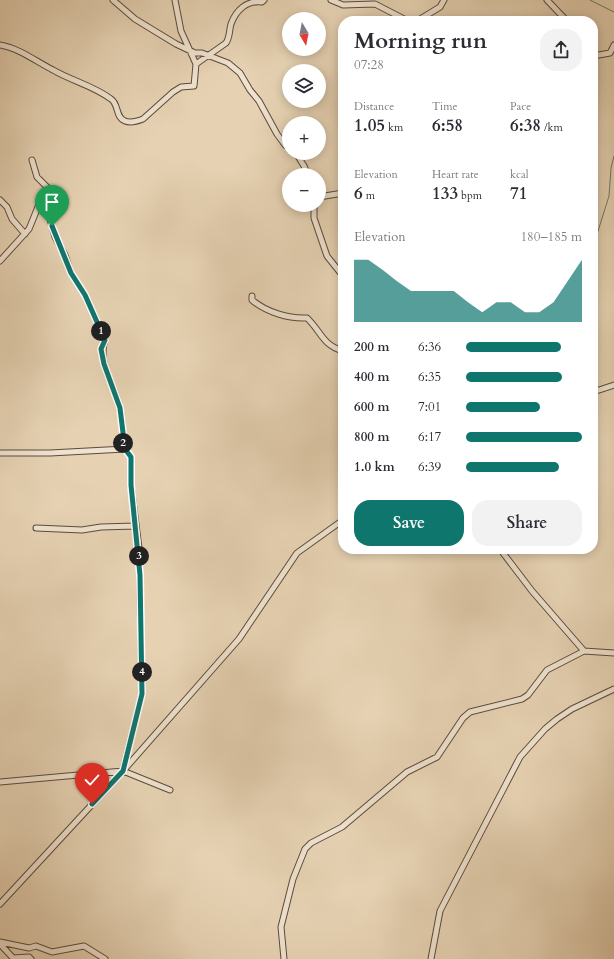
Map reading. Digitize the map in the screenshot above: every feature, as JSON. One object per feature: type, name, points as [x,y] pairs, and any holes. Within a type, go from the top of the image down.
[{"type":"street","points":[[113,0],[134,19],[151,30],[192,52],[228,63],[240,73],[250,90],[259,101],[282,141]]},
{"type":"street","points":[[0,45],[35,59],[53,70],[100,92],[113,100],[120,118],[126,122],[143,120],[173,92],[181,87],[194,86],[196,64],[192,52],[181,31],[175,0]]},
{"type":"street","points":[[196,64],[226,43],[234,18],[248,2],[254,0],[262,2],[264,0]]},
{"type":"street","points":[[331,0],[343,5],[375,4],[382,6],[396,16]]},
{"type":"street","points":[[425,16],[440,7],[444,0]]},
{"type":"street","points":[[547,0],[562,16]]},
{"type":"street","points":[[598,55],[610,53],[614,44]]},
{"type":"street","points":[[32,160],[37,177],[47,187],[49,214],[55,237],[66,255],[71,273],[85,295],[105,340],[101,349],[104,364],[120,408],[125,449],[131,457],[135,526],[139,548],[142,694],[123,771]]},
{"type":"street","points":[[0,261],[29,229],[40,202],[47,193]]},
{"type":"street","points":[[326,196],[338,194]]},
{"type":"street","points":[[0,200],[7,207],[12,219],[25,234]]},
{"type":"street","points":[[314,212],[314,218],[327,256],[338,270]]},
{"type":"street","points":[[252,296],[252,300],[256,303],[278,314],[294,319],[307,318],[324,340],[338,350]]},
{"type":"street","points":[[598,390],[614,385]]},
{"type":"street","points":[[0,453],[50,453],[125,449]]},
{"type":"street","points":[[0,904],[123,771],[239,639],[297,554],[338,524]]},
{"type":"street","points":[[36,528],[82,530],[101,527],[135,526]]},
{"type":"street","points":[[504,554],[532,590],[584,651]]},
{"type":"street","points":[[284,959],[280,927],[293,879],[305,849],[310,843],[342,827],[407,772],[437,757],[463,718],[470,712],[522,699],[528,695],[547,670],[584,651],[612,653],[614,649]]},
{"type":"street","points":[[431,959],[440,912],[520,757],[545,729],[557,719],[572,709],[614,690]]},
{"type":"street","points":[[0,782],[123,771],[170,790]]},
{"type":"street","points":[[0,943],[13,958],[29,957],[31,959]]},
{"type":"street","points":[[0,943],[29,948],[36,946],[52,952],[84,946],[105,959]]},
{"type":"waterway","points":[[590,0],[614,12]]},
{"type":"waterway","points":[[598,231],[609,196],[611,168],[614,156]]},
{"type":"route","points":[[52,226],[55,237],[66,255],[71,273],[85,295],[105,340],[101,349],[104,364],[120,408],[125,449],[131,457],[131,485],[139,548],[142,694],[123,771],[92,804]]}]
